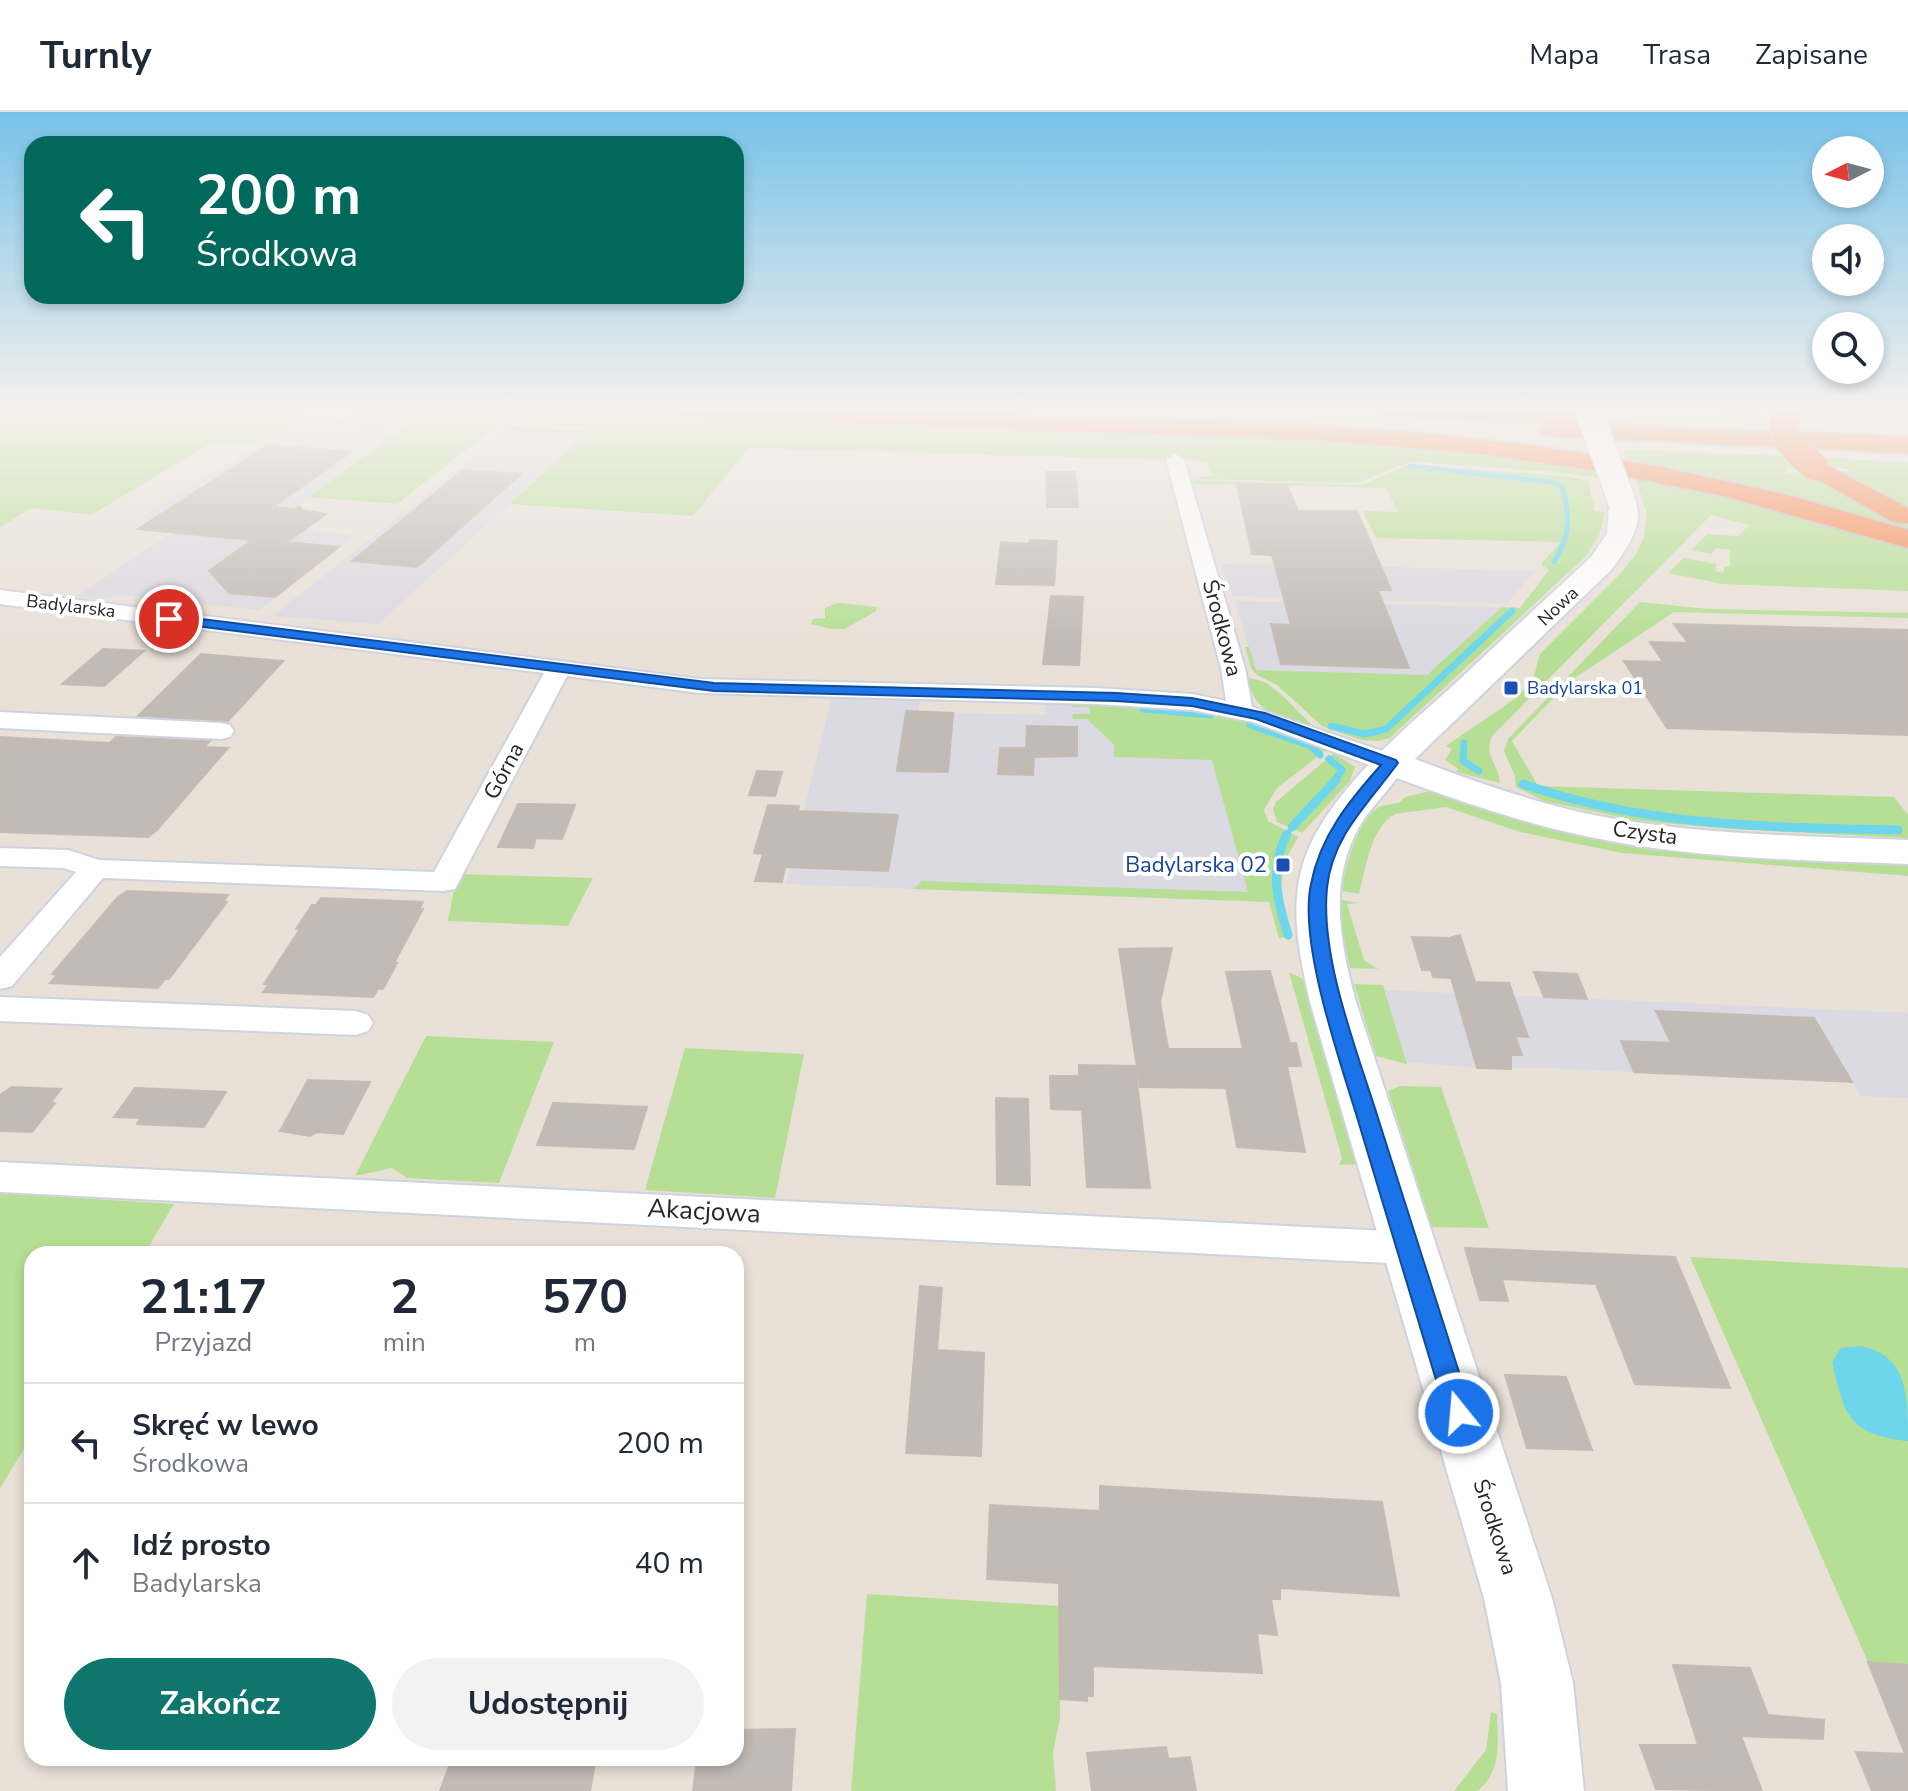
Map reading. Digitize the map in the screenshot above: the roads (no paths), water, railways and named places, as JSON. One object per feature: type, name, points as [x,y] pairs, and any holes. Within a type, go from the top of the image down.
[{"type":"highway","points":[[1714,486],[1785,503],[1908,539]]},
{"type":"highway","points":[[1846,486],[1908,518]]},
{"type":"street","name":"Środkowa","points":[[1182,486],[1230,654],[1240,696],[1240,711]]},
{"type":"street","name":"Nowa","points":[[1390,763],[1593,573],[1621,534],[1623,505],[1616,486]]},
{"type":"street","name":"Badylarska","points":[[0,597],[714,687],[1140,698],[1192,702],[1240,711]]},
{"type":"street","name":"Górna","points":[[95,869],[444,882],[560,667]]},
{"type":"street","points":[[1240,711],[1288,725],[1390,763]]},
{"type":"street","points":[[0,720],[221,731]]},
{"type":"street","name":"Środkowa","points":[[1390,763],[1353,806],[1335,834],[1323,864],[1317,902],[1322,958],[1408,1248],[1518,1598],[1537,1683],[1546,1791]]},
{"type":"street","name":"Czysta","points":[[1390,763],[1515,807],[1627,832],[1733,843],[1908,852]]},
{"type":"street","points":[[0,857],[68,859],[95,869],[0,978]]},
{"type":"street","points":[[0,1009],[356,1023]]},
{"type":"street","name":"Akacjowa","points":[[0,1177],[1408,1248]]},
{"type":"water","points":[[1859,1346],[1887,1358],[1896,1368],[1905,1393],[1908,1441],[1873,1434],[1852,1419],[1846,1409],[1832,1362],[1841,1348]]},
{"type":"waterway","points":[[1554,562],[1564,543],[1567,525],[1562,486]]},
{"type":"waterway","points":[[1331,726],[1365,734],[1386,729],[1512,611]]},
{"type":"waterway","points":[[1143,709],[1211,715]]},
{"type":"waterway","points":[[1250,725],[1311,746],[1320,755]]},
{"type":"waterway","points":[[1464,743],[1463,761],[1479,771]]},
{"type":"waterway","points":[[1329,759],[1342,770],[1334,782]]},
{"type":"waterway","points":[[1292,827],[1336,780]]},
{"type":"waterway","points":[[1523,784],[1615,809],[1662,817],[1803,828],[1898,830]]},
{"type":"waterway","points":[[1287,834],[1278,859],[1277,884],[1288,935]]},
{"type":"place","name":"Badylarska 01","points":[[1511,688]]},
{"type":"place","name":"Badylarska 02","points":[[1283,865]]}]
